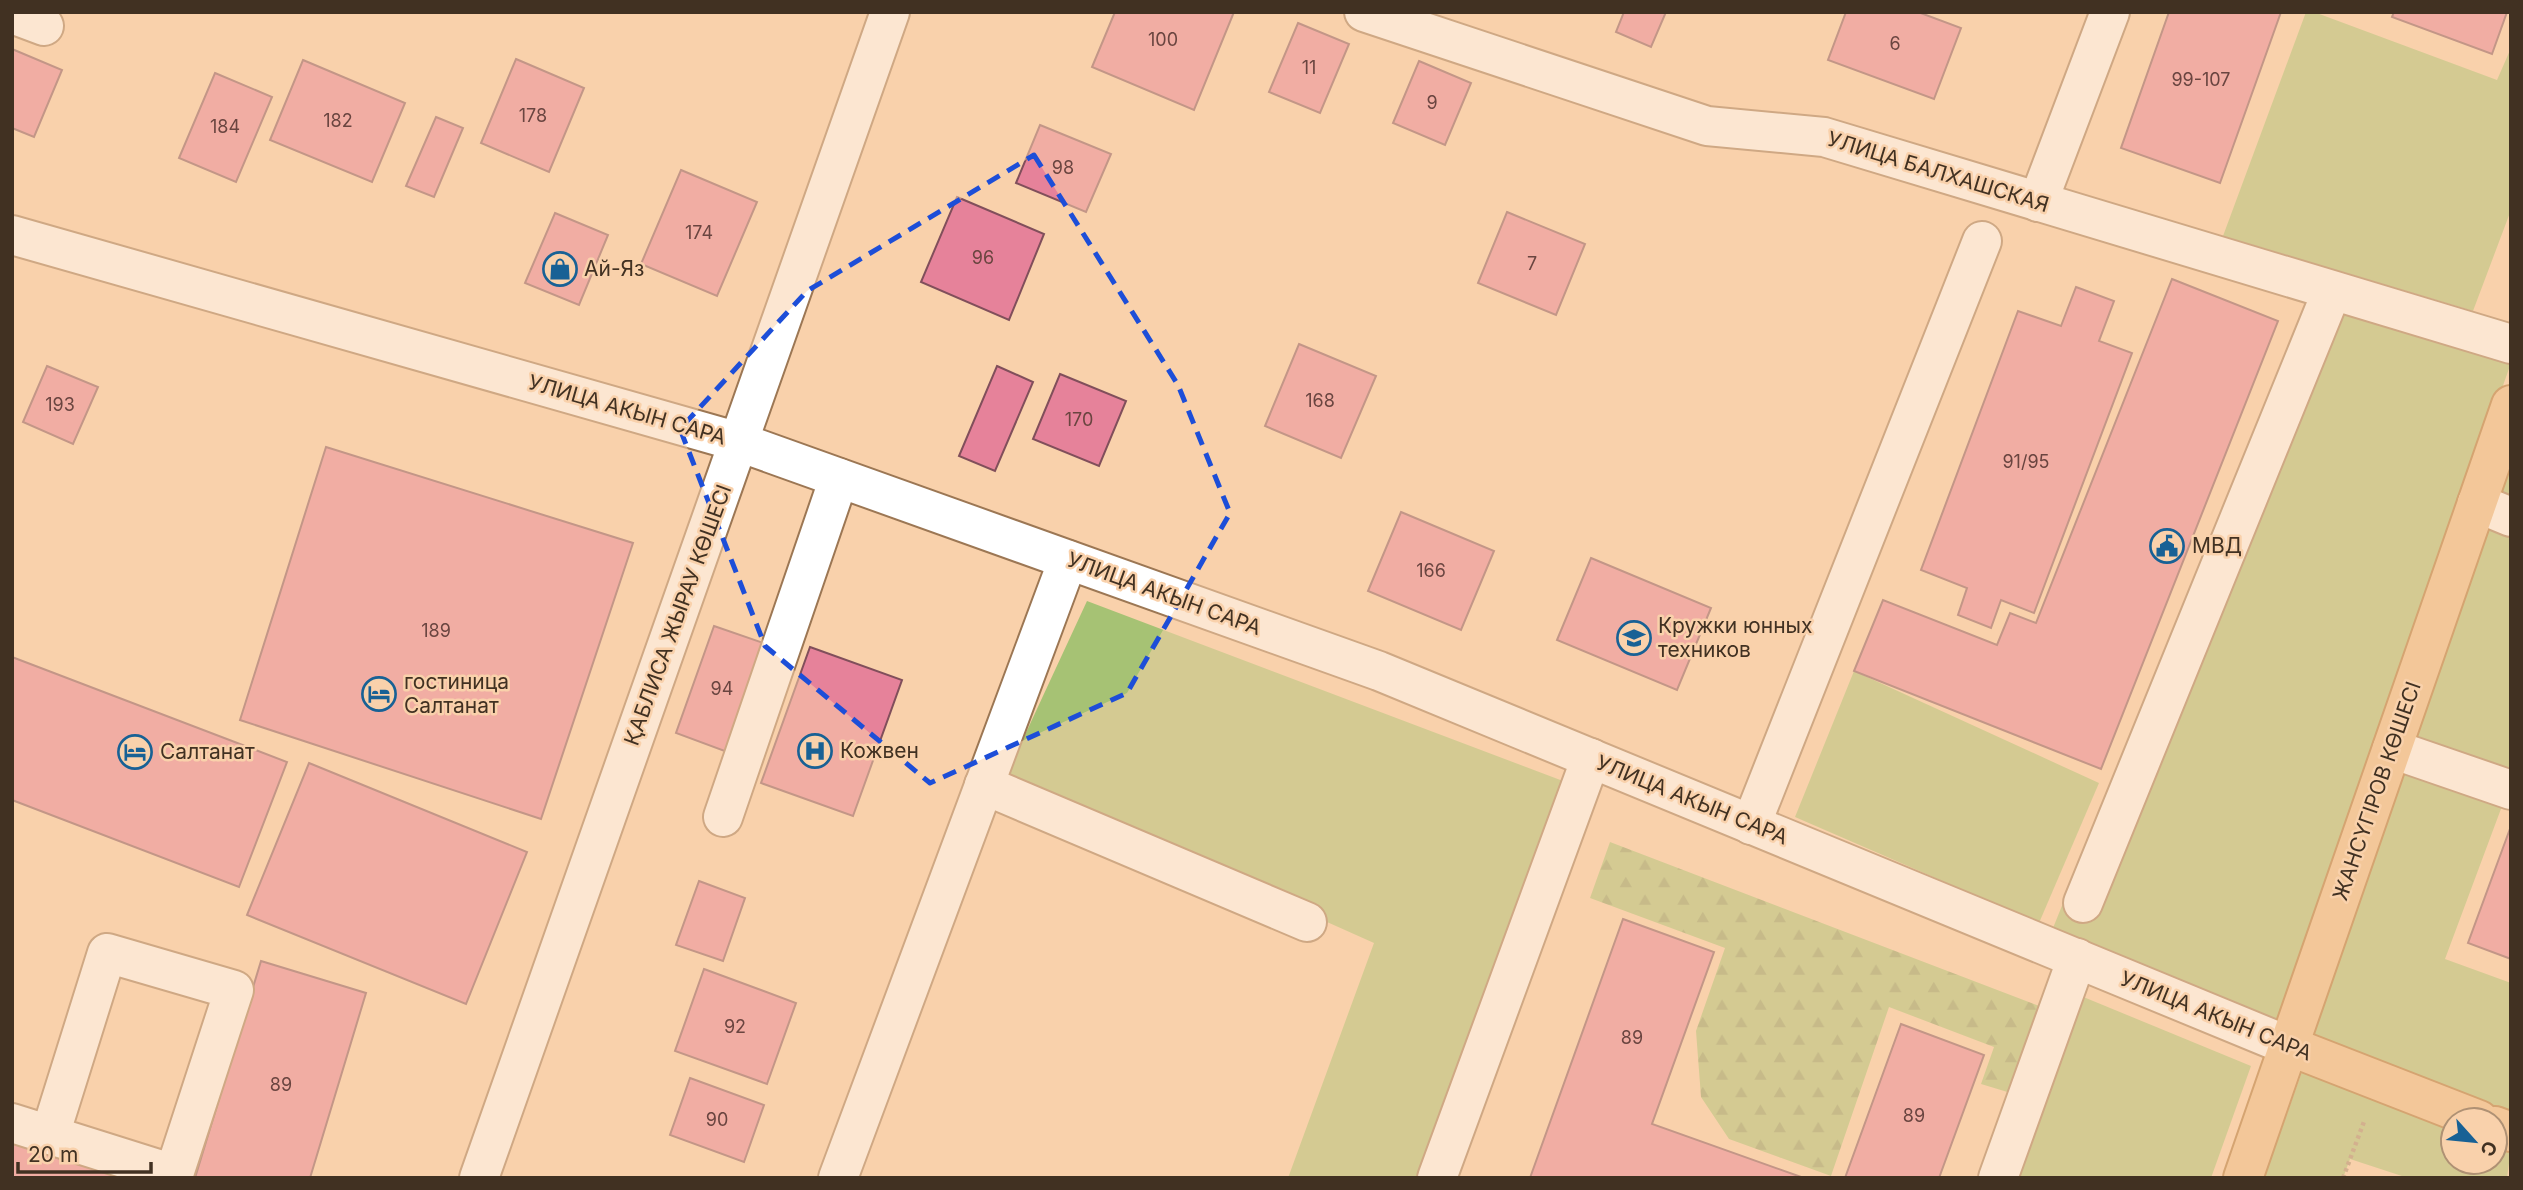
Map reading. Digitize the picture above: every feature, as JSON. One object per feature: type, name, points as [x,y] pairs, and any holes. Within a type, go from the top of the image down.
[{"type":"main road","name":"ЖАНСҮГІРОВ КӨШЕСІ","points":[[2243,1178],[2392,749],[2494,510],[2511,405]]},
{"type":"main road","name":"УЛИЦА АКЫН САРА","points":[[2289,1046],[2443,1106]]},
{"type":"street","name":"ҚАБЛИСА ЖЫРАУ КӨШЕСІ","points":[[479,1178],[890,12]]},
{"type":"street","name":"УЛИЦА БАЛХАШСКАЯ","points":[[1364,12],[1707,126],[1824,137],[2511,344]]},
{"type":"street","points":[[2038,202],[2110,12]]},
{"type":"street","name":"УЛИЦА АКЫН САРА","points":[[12,235],[739,442],[1379,671],[2289,1046]]},
{"type":"street","points":[[1751,825],[1982,241]]},
{"type":"street","points":[[2083,903],[2332,290]]},
{"type":"street","points":[[723,817],[839,478]]},
{"type":"street","points":[[838,1178],[1068,560]]},
{"type":"street","points":[[2392,749],[2511,790]]},
{"type":"street","points":[[1437,1178],[1591,758]]},
{"type":"street","points":[[984,785],[1307,922]]},
{"type":"street","points":[[12,1123],[50,1135],[174,1174],[234,990],[107,953],[50,1135]]},
{"type":"street","points":[[1998,1178],[2077,958]]},
{"type":"path","points":[[2343,1178],[2379,1081]]},
{"type":"highlighted area","points":[[1034,155],[1178,385],[1230,513],[1127,693],[930,783],[765,646],[680,429],[807,291]]},
{"type":"green space","points":[[2306,12],[2314,12],[2497,80],[2511,48],[2511,210],[2473,311],[2223,236]]},
{"type":"green space","points":[[2306,302],[2511,363],[2276,1024],[2053,928]]},
{"type":"green space","points":[[2511,467],[2511,782],[2445,959],[2511,983],[2511,1122],[2509,1106],[2471,1106],[2307,1041]]},
{"type":"green space","points":[[1087,601],[1563,781],[1431,1178],[1288,1178],[1374,943],[1005,778]]},
{"type":"green space","points":[[1854,671],[2099,783],[2039,923],[1795,817]]},
{"type":"green space","points":[[1610,842],[2047,1009],[2014,1094],[1981,1084],[1994,1047],[1889,1007],[1831,1176],[1729,1139],[1701,1097],[1696,1031],[1725,948],[1590,898]]},
{"type":"green space","points":[[2081,996],[2251,1066],[2211,1178],[2017,1178]]},
{"type":"green space","points":[[2303,1069],[2439,1121],[2439,1176],[2507,1176],[2408,1178],[2350,1159],[2343,1178],[2264,1178]]},
{"type":"building","points":[[1115,12],[1234,12],[1194,110],[1092,67]]},
{"type":"building","points":[[1624,12],[1666,12],[1651,47],[1616,32]]},
{"type":"building","points":[[1846,12],[1918,12],[1961,28],[1934,99],[1828,60]]},
{"type":"building","points":[[2169,12],[2281,12],[2220,183],[2121,148]]},
{"type":"building","points":[[2394,12],[2507,12],[2492,54],[2392,17]]},
{"type":"building","points":[[1298,23],[1349,44],[1320,113],[1269,92]]},
{"type":"building","points":[[12,49],[62,70],[34,137],[12,128]]},
{"type":"building","points":[[516,59],[584,88],[549,172],[481,143]]},
{"type":"building","points":[[303,60],[405,103],[372,182],[270,140]]},
{"type":"building","points":[[1419,61],[1471,83],[1445,145],[1393,123]]},
{"type":"building","points":[[215,73],[272,97],[236,182],[179,158]]},
{"type":"building","points":[[436,117],[463,128],[434,197],[406,186]]},
{"type":"building","points":[[1040,125],[1111,154],[1086,212],[1016,183]]},
{"type":"building","points":[[681,170],[757,202],[717,296],[641,264]]},
{"type":"building","points":[[957,197],[1044,234],[1009,320],[921,282]]},
{"type":"building","points":[[1507,212],[1585,244],[1556,315],[1478,283]]},
{"type":"building","points":[[555,213],[608,235],[579,305],[525,283]]},
{"type":"building","points":[[2172,279],[2278,321],[2101,769],[1854,671],[1883,600],[1997,645],[2010,613],[2036,623]]},
{"type":"building","points":[[2076,287],[2114,301],[2099,341],[2132,353],[2034,613],[2001,600],[1991,628],[1958,615],[1967,588],[1921,570],[2018,311],[2061,326]]},
{"type":"building","points":[[1299,344],[1376,376],[1341,458],[1265,426]]},
{"type":"building","points":[[47,366],[98,387],[73,444],[23,422]]},
{"type":"building","points":[[997,366],[1033,382],[995,471],[959,456]]},
{"type":"building","points":[[1060,374],[1126,401],[1099,466],[1033,439]]},
{"type":"building","points":[[326,447],[633,543],[541,819],[240,720]]},
{"type":"building","points":[[1401,512],[1494,551],[1461,630],[1368,591]]},
{"type":"building","points":[[1591,558],[1711,608],[1677,690],[1557,640]]},
{"type":"building","points":[[714,626],[769,645],[730,753],[676,733]]},
{"type":"building","points":[[810,647],[902,680],[853,816],[761,783]]},
{"type":"building","points":[[12,657],[287,762],[239,887],[12,800]]},
{"type":"building","points":[[309,763],[527,852],[466,1004],[247,915]]},
{"type":"building","points":[[2511,826],[2511,959],[2468,943]]},
{"type":"building","points":[[699,881],[745,898],[723,961],[676,945]]},
{"type":"building","points":[[1623,919],[1714,952],[1652,1124],[1804,1178],[1530,1178]]},
{"type":"building","points":[[261,961],[366,993],[310,1178],[195,1178]]},
{"type":"building","points":[[704,969],[796,1003],[767,1084],[675,1051]]},
{"type":"building","points":[[1901,1024],[1984,1055],[1939,1178],[1845,1178]]},
{"type":"building","points":[[690,1078],[764,1105],[744,1162],[670,1135]]},
{"type":"building","points":[[12,1137],[146,1178],[12,1178]]},
{"type":"place","name":"Ай-Яз","points":[[560,269]]},
{"type":"place","name":"МВД","points":[[2167,546]]},
{"type":"place","name":"Кружки юнных техников","points":[[1634,638]]},
{"type":"place","name":"гостиница Салтанат","points":[[379,694]]},
{"type":"place","name":"Кожвен","points":[[815,751]]},
{"type":"place","name":"Салтанат","points":[[135,752]]}]
